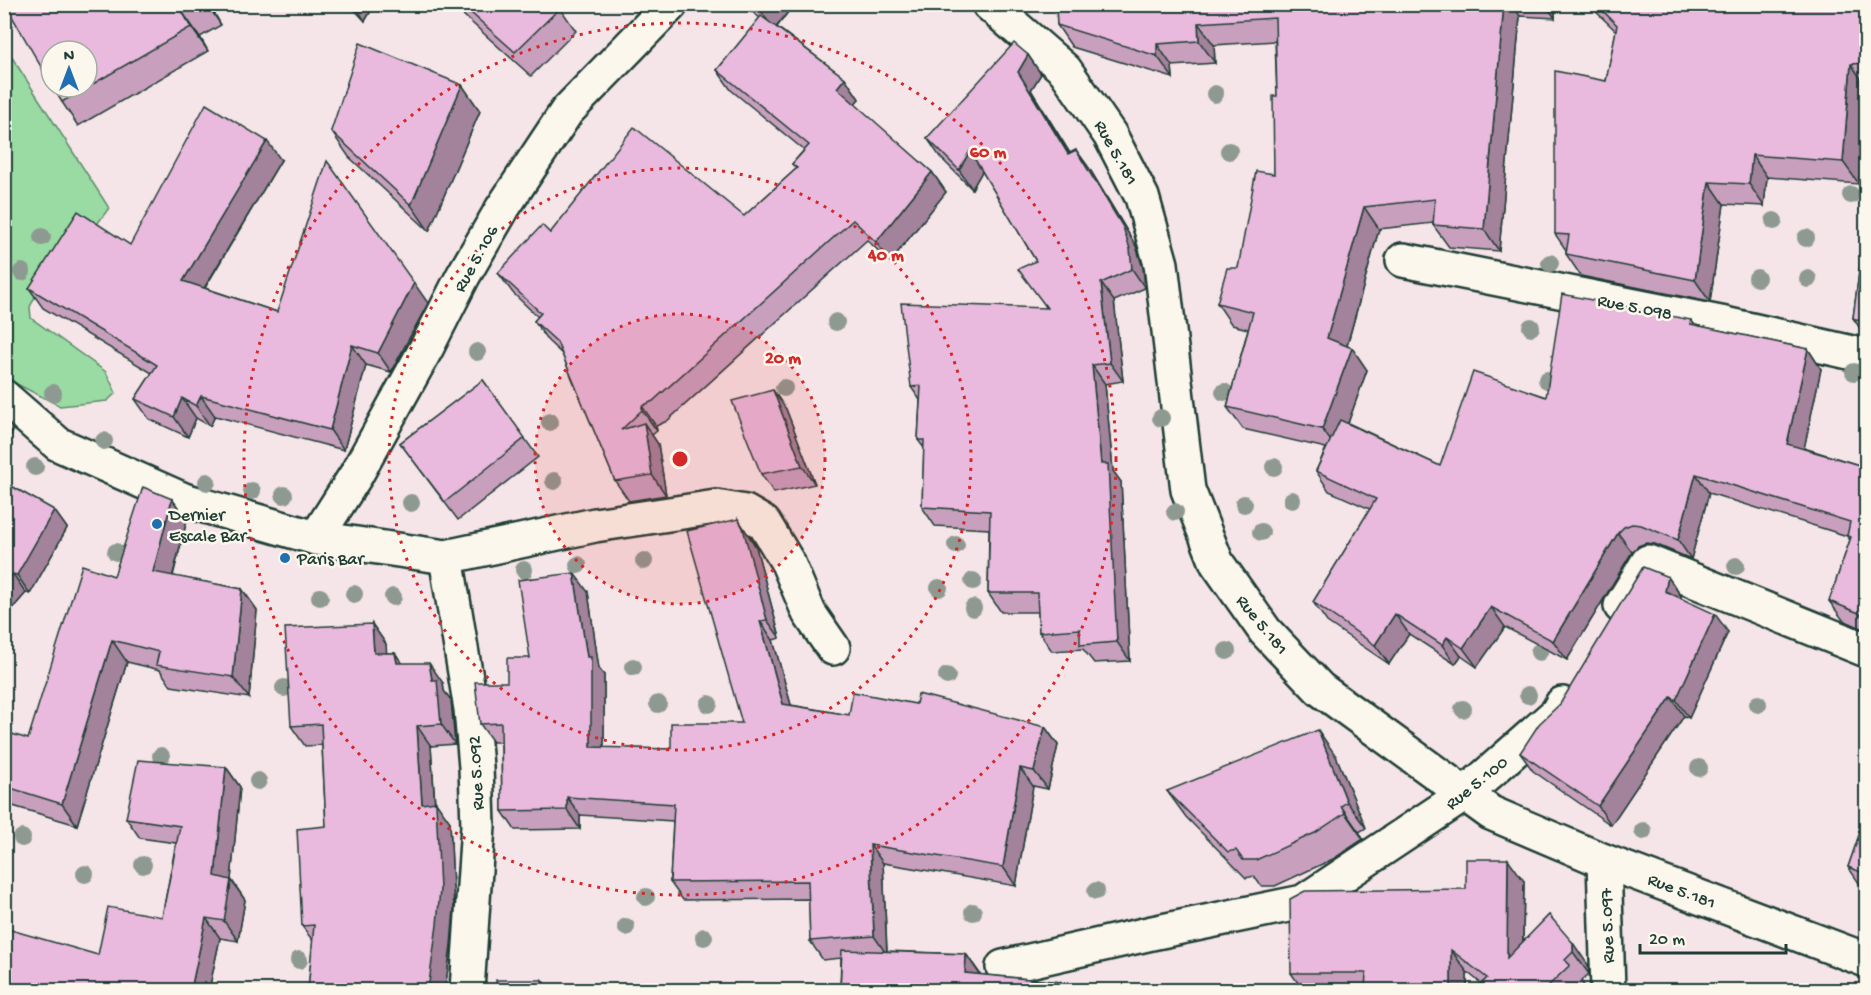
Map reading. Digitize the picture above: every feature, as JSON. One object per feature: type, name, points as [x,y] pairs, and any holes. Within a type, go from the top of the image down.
[{"type":"street","name":"Rue 5.106","points":[[316,538],[356,475],[427,347],[463,276],[502,209],[567,111],[670,4]]},
{"type":"street","name":"Rue 5.181","points":[[989,4],[1065,70],[1110,135],[1142,196],[1161,264],[1188,490],[1217,563],[1265,631],[1320,689],[1491,813],[1604,861],[1866,960]]},
{"type":"street","name":"Rue 5.098","points":[[1403,260],[1725,324],[1866,356]]},
{"type":"street","points":[[4,397],[58,444],[184,500],[316,538],[446,556],[595,525],[716,507],[745,512],[764,523],[788,563],[809,613],[833,648]]},
{"type":"street","name":"Rue 5.092","points":[[446,556],[471,709],[476,767],[478,826],[467,990]]},
{"type":"street","points":[[1605,633],[1648,562],[1866,650]]},
{"type":"street","name":"Rue 5.100","points":[[1003,967],[1303,902],[1465,794],[1557,713],[1575,683]]},
{"type":"street","name":"Rue 5.097","points":[[1604,861],[1608,990]]},
{"type":"green space","points":[[4,45],[109,208],[92,231],[61,244],[30,307],[31,318],[106,372],[116,393],[107,401],[60,406],[5,378]]},
{"type":"building","points":[[5,4],[198,4],[183,13],[191,27],[99,80],[99,39],[39,39],[39,63]]},
{"type":"building","points":[[461,4],[556,4],[560,8],[515,52]]},
{"type":"building","points":[[1056,4],[1504,4],[1484,229],[1433,225],[1435,199],[1364,207],[1327,338],[1352,348],[1322,429],[1227,407],[1253,312],[1217,303],[1227,268],[1238,268],[1256,171],[1274,174],[1273,96],[1277,96],[1275,18],[1198,23],[1199,41],[1157,44],[1157,56],[1057,25]]},
{"type":"building","points":[[1596,4],[1866,4],[1866,63],[1851,64],[1843,162],[1752,155],[1749,184],[1709,182],[1695,280],[1566,254],[1569,235],[1555,234],[1555,71],[1606,81],[1617,25]]},
{"type":"building","points":[[761,16],[845,78],[837,88],[932,172],[876,242],[853,220],[653,401],[642,406],[642,410],[621,430],[644,423],[652,475],[615,481],[557,342],[534,321],[541,313],[498,273],[542,225],[550,233],[634,127],[744,216],[797,168],[792,164],[809,145],[717,70]]},
{"type":"building","points":[[360,43],[462,85],[411,205],[331,131]]},
{"type":"building","points":[[1014,43],[1028,55],[1018,72],[1068,154],[1076,150],[1123,227],[1130,249],[1132,269],[1101,283],[1110,363],[1092,365],[1101,464],[1108,464],[1117,642],[1080,645],[1080,629],[1039,632],[1037,593],[988,593],[990,511],[922,507],[924,440],[918,440],[921,386],[911,387],[901,303],[1047,308],[1018,269],[1036,261],[970,151],[959,170],[927,138]]},
{"type":"building","points":[[206,104],[267,141],[183,281],[277,312],[327,161],[414,283],[378,353],[352,345],[330,430],[201,396],[196,406],[182,398],[174,417],[135,399],[157,365],[29,288],[78,211],[130,245]]},
{"type":"building","points":[[1866,220],[1866,325],[1853,318]]},
{"type":"building","points":[[1562,294],[1691,320],[1690,324],[1808,349],[1787,444],[1866,467],[1866,619],[1859,613],[1829,601],[1851,537],[1847,536],[1850,522],[1696,474],[1678,540],[1641,525],[1632,524],[1624,527],[1618,533],[1553,641],[1491,607],[1463,648],[1447,637],[1442,645],[1395,614],[1375,645],[1313,602],[1376,499],[1316,471],[1340,420],[1440,466],[1473,372],[1546,397]]},
{"type":"building","points":[[483,380],[525,438],[445,502],[400,443]]},
{"type":"building","points":[[773,390],[802,466],[761,474],[732,401]]},
{"type":"building","points":[[4,482],[54,510],[17,575],[13,574],[4,584]]},
{"type":"building","points":[[143,487],[172,499],[153,572],[242,589],[233,677],[156,665],[159,652],[112,640],[62,804],[4,786],[4,761],[12,734],[28,739],[82,565],[114,576]]},
{"type":"building","points":[[738,519],[743,528],[767,620],[760,621],[783,704],[849,715],[853,692],[916,704],[918,694],[1045,727],[1034,771],[1020,768],[1003,867],[870,845],[874,936],[810,941],[808,881],[670,882],[674,804],[567,797],[567,810],[502,811],[501,723],[480,724],[475,682],[507,682],[507,658],[530,658],[518,580],[574,573],[587,657],[591,657],[591,747],[671,749],[671,723],[742,723],[687,531]]},
{"type":"building","points":[[1643,567],[1668,577],[1665,591],[1715,614],[1676,700],[1671,697],[1598,806],[1520,753],[1539,724],[1560,704]]},
{"type":"building","points":[[372,624],[374,653],[395,653],[397,663],[429,663],[432,680],[437,680],[441,724],[417,726],[422,804],[436,802],[440,889],[428,990],[308,990],[314,925],[302,926],[297,829],[326,826],[321,724],[291,726],[285,628]]},
{"type":"building","points":[[1318,730],[1347,802],[1341,806],[1345,813],[1315,833],[1256,860],[1243,860],[1236,850],[1228,852],[1167,791]]},
{"type":"building","points":[[138,760],[226,767],[215,876],[231,880],[224,921],[206,918],[191,990],[4,990],[4,928],[98,955],[108,907],[162,917],[180,826],[126,818]]},
{"type":"building","points":[[1866,815],[1866,874],[1848,867]]},
{"type":"building","points":[[1466,859],[1508,859],[1507,958],[1549,915],[1573,943],[1573,952],[1565,960],[1570,965],[1544,990],[1475,990],[1487,978],[1451,950],[1451,990],[1365,990],[1366,973],[1291,973],[1290,899],[1305,891],[1466,889]]},
{"type":"building","points":[[842,950],[966,954],[965,973],[1061,982],[1060,990],[840,990]]},
{"type":"building","points":[[496,980],[542,980],[543,990],[496,990]]},
{"type":"place","name":"Dernier Escale Bar","points":[[157,524]]},
{"type":"place","name":"Paris Bar","points":[[285,558]]}]
